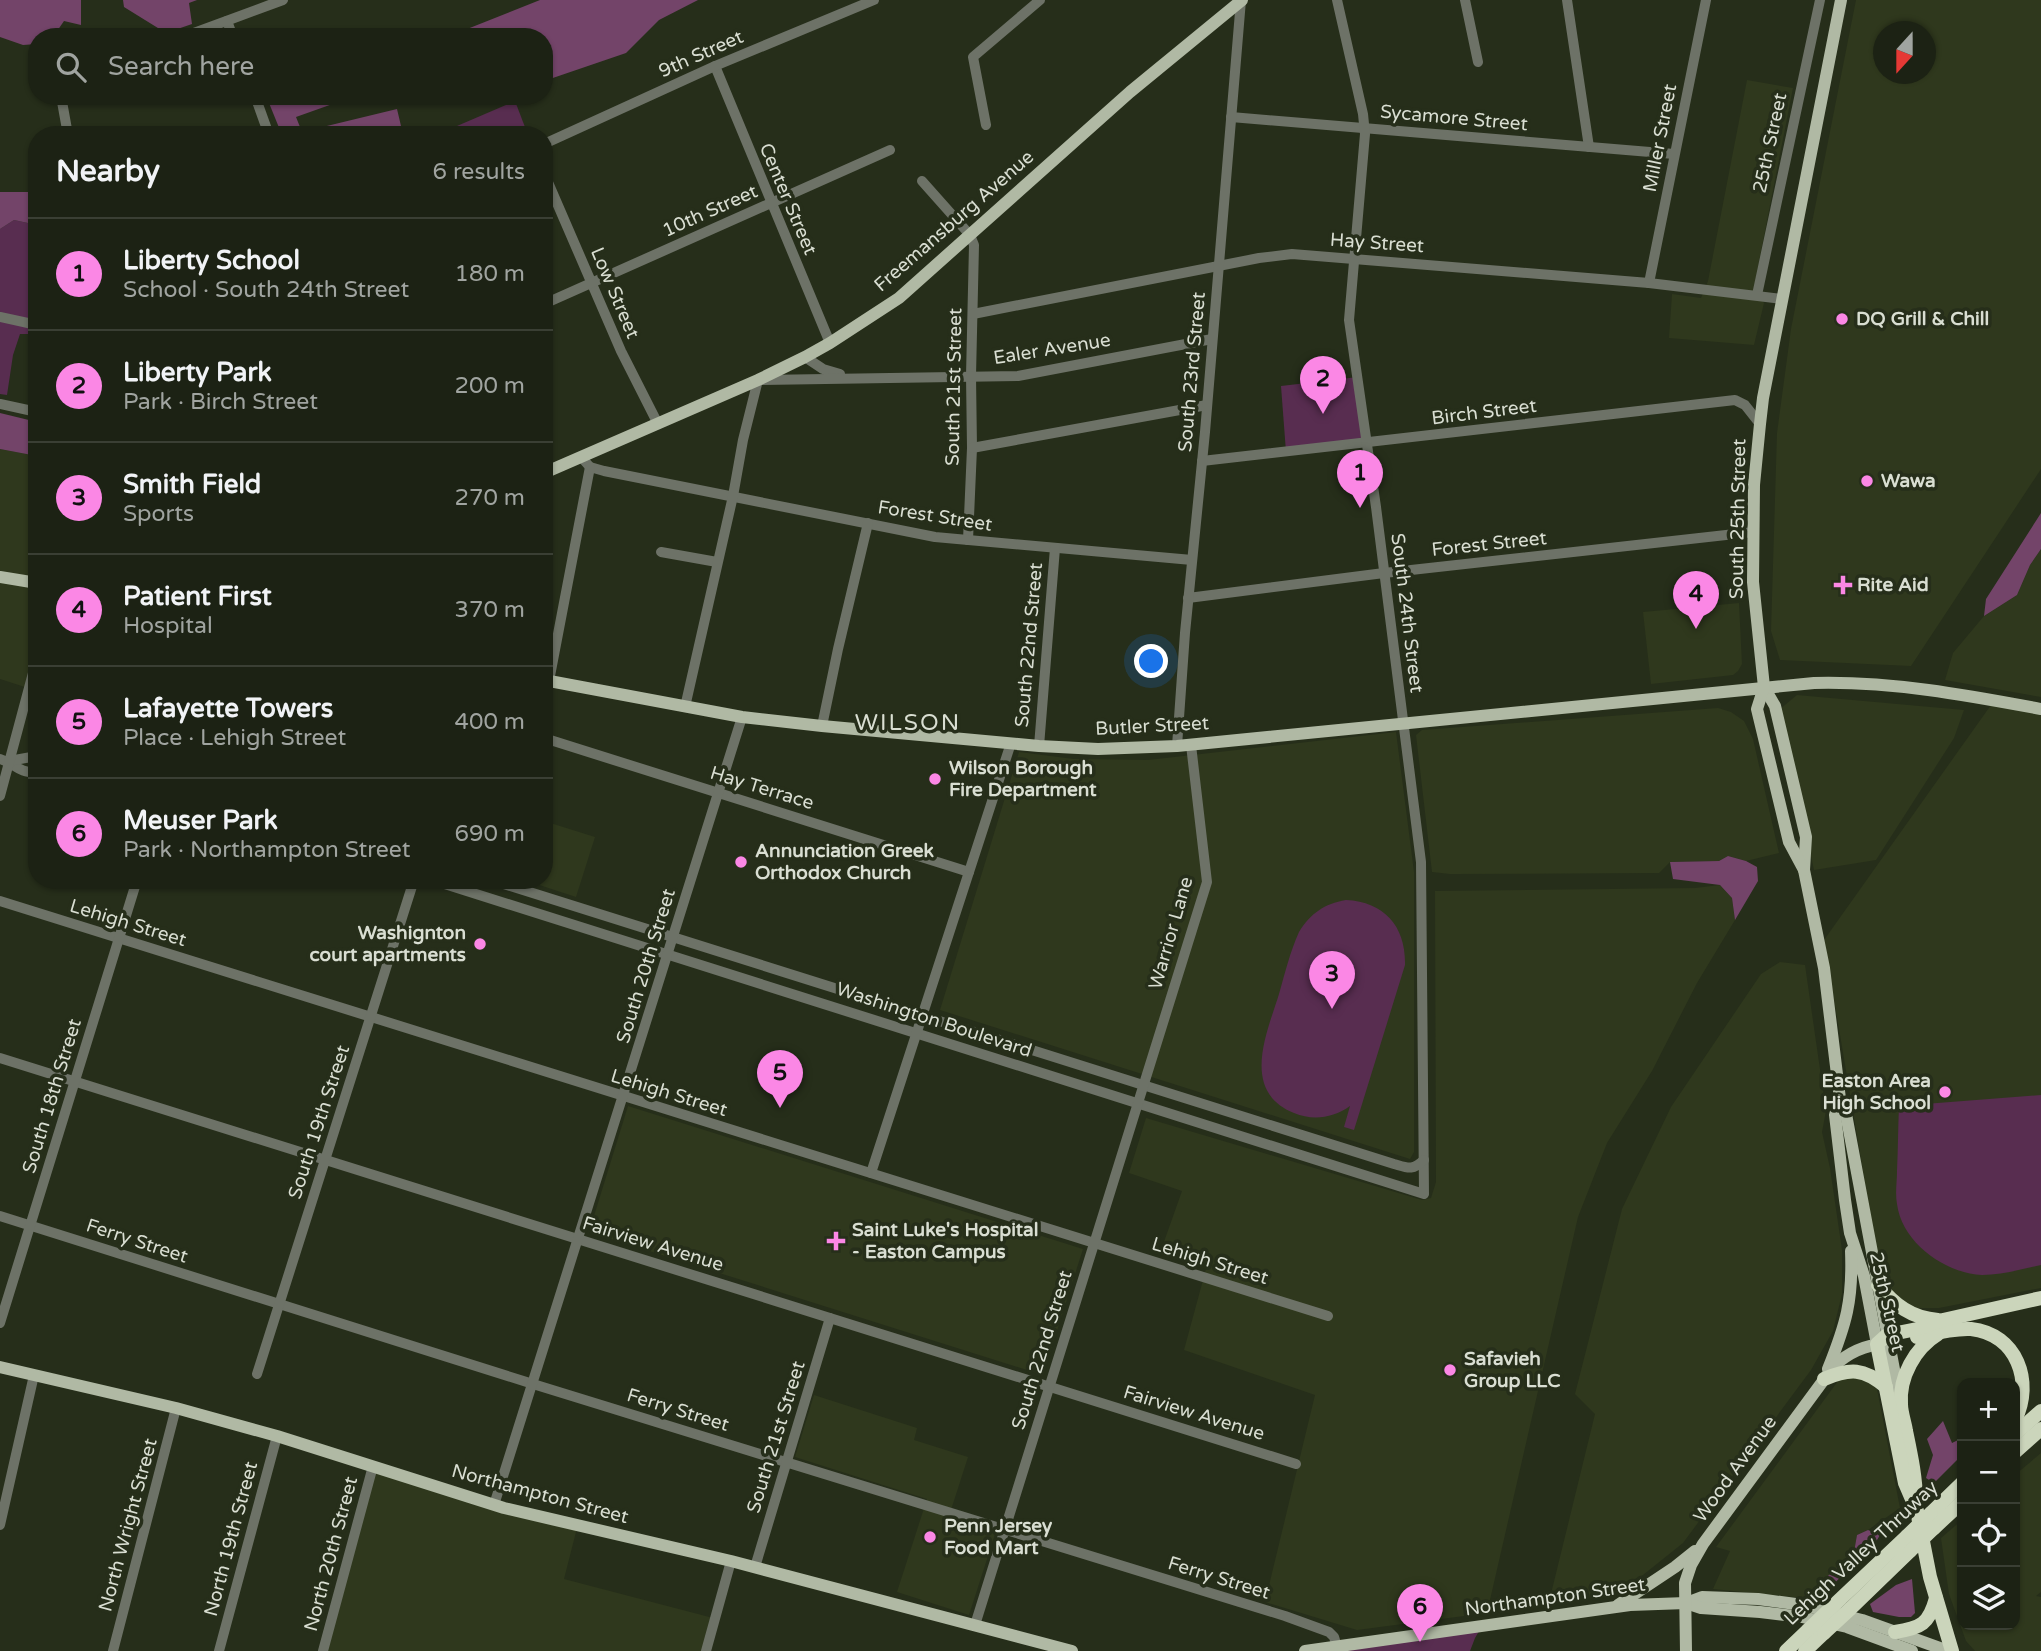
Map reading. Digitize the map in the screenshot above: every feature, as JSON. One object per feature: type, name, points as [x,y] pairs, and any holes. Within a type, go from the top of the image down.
[{"type":"highway","points":[[1878,1285],[1902,1310],[1943,1326],[1976,1330],[1990,1335],[2007,1348],[2016,1360],[2023,1379],[2020,1406]]},
{"type":"highway","points":[[1885,1341],[2041,1298]]},
{"type":"highway","points":[[1901,1403],[1907,1371],[1913,1357],[1943,1326]]},
{"type":"highway","name":"25th Street","points":[[1885,1341],[1886,1387],[1905,1483],[1924,1512]]},
{"type":"highway","points":[[1824,1379],[1845,1371],[1856,1371],[1871,1376],[1886,1387]]},
{"type":"highway","name":"25th Street","points":[[1901,1403],[1924,1512],[1936,1598],[1950,1651]]},
{"type":"highway","points":[[2020,1430],[2041,1411]]},
{"type":"highway","points":[[2020,1448],[2041,1429]]},
{"type":"highway","name":"Lehigh Valley Thruway","points":[[1786,1651],[1907,1536],[1924,1512],[1957,1487]]},
{"type":"highway","name":"Lehigh Valley Thruway","points":[[1805,1651],[1960,1504]]},
{"type":"highway","points":[[1895,1632],[1909,1630],[1924,1623],[1936,1598]]},
{"type":"main road","name":"Freemansburg Avenue","points":[[553,471],[586,463],[658,424],[805,357],[830,344],[899,298],[1130,92],[1242,0]]},
{"type":"main road","name":"South 25th Street","points":[[1764,687],[1754,604],[1753,532],[1759,424],[1841,0]]},
{"type":"main road","points":[[0,577],[28,582]]},
{"type":"main road","name":"Butler Street","points":[[553,681],[742,717],[1039,746],[1098,749],[1191,745],[1825,682],[1880,684],[1950,692],[2041,709]]},
{"type":"main road","name":"25th Street","points":[[1764,687],[1757,709],[1788,842],[1804,870]]},
{"type":"main road","name":"25th Street","points":[[1764,687],[1775,706],[1807,837],[1804,870],[1825,978],[1840,1099],[1846,1114],[1878,1285],[1885,1341]]},
{"type":"main road","name":"25th Street","points":[[1840,1099],[1835,1115],[1850,1233],[1885,1341],[1901,1403]]},
{"type":"main road","points":[[1824,1379],[1848,1312],[1852,1279],[1850,1233]]},
{"type":"main road","name":"Wood Avenue","points":[[1686,1651],[1686,1578],[1703,1544],[1834,1366],[1857,1350],[1885,1341]]},
{"type":"main road","name":"Northampton Street","points":[[0,1367],[176,1408],[277,1436],[494,1505],[731,1561],[1072,1651]]},
{"type":"main road","points":[[1614,1607],[1675,1567],[1703,1544]]},
{"type":"main road","name":"Northampton Street","points":[[1686,1603],[1702,1597],[1769,1600],[1823,1609],[1950,1651]]},
{"type":"main road","name":"Northampton Street","points":[[1305,1651],[1646,1603],[1686,1603],[1701,1608],[1760,1612],[1822,1621],[1912,1651]]},
{"type":"street","points":[[208,28],[284,0]]},
{"type":"street","name":"9th Street","points":[[553,140],[715,66],[874,0]]},
{"type":"street","points":[[986,125],[974,57],[1040,0]]},
{"type":"street","name":"South 23rd Street","points":[[1177,746],[1178,709],[1242,0]]},
{"type":"street","name":"South 24th Street","points":[[1336,0],[1363,114],[1364,129],[1349,320],[1421,862],[1424,1194]]},
{"type":"street","points":[[1465,0],[1478,62]]},
{"type":"street","points":[[1567,0],[1589,147]]},
{"type":"street","name":"Miller Street","points":[[1649,283],[1706,0]]},
{"type":"street","name":"25th Street","points":[[1757,295],[1820,0]]},
{"type":"street","points":[[227,21],[230,28]]},
{"type":"street","name":"Center Street","points":[[715,66],[830,344]]},
{"type":"street","points":[[63,105],[66,126]]},
{"type":"street","points":[[258,105],[266,126]]},
{"type":"street","name":"Sycamore Street","points":[[1231,117],[1674,154]]},
{"type":"street","name":"10th Street","points":[[553,300],[890,150]]},
{"type":"street","points":[[922,181],[970,235]]},
{"type":"street","name":"Low Street","points":[[553,193],[621,351],[658,424]]},
{"type":"street","name":"South 21st Street","points":[[968,540],[972,448],[974,245],[970,235]]},
{"type":"street","name":"Hay Street","points":[[973,314],[1282,254],[1649,283],[1782,299]]},
{"type":"street","points":[[0,317],[28,324]]},
{"type":"street","name":"Ealer Avenue","points":[[758,380],[1018,376],[1212,339]]},
{"type":"street","name":"Ealer Avenue","points":[[805,357],[823,369],[854,377]]},
{"type":"street","points":[[685,707],[758,380]]},
{"type":"street","name":"Birch Street","points":[[1202,461],[1734,400],[1745,405],[1759,424]]},
{"type":"street","points":[[0,404],[28,410]]},
{"type":"street","points":[[972,448],[1207,405]]},
{"type":"street","points":[[553,647],[586,463]]},
{"type":"street","name":"Forest Street","points":[[586,463],[675,485],[935,537],[1192,560]]},
{"type":"street","points":[[822,726],[868,523]]},
{"type":"street","name":"Forest Street","points":[[1188,598],[1753,532]]},
{"type":"street","name":"South 22nd Street","points":[[1039,746],[1055,548]]},
{"type":"street","points":[[661,552],[717,562]]},
{"type":"street","points":[[0,796],[5,760],[28,687]]},
{"type":"street","name":"South 20th Street","points":[[494,1505],[742,717]]},
{"type":"street","name":"Hay Terrace","points":[[553,741],[970,872]]},
{"type":"street","points":[[872,1174],[1011,743]]},
{"type":"street","name":"Warrior Lane","points":[[1143,1085],[1207,882],[1191,745]]},
{"type":"street","points":[[5,760],[28,757]]},
{"type":"street","points":[[5,760],[22,772],[28,772]]},
{"type":"street","name":"South 18th Street","points":[[0,1323],[134,889]]},
{"type":"street","name":"South 19th Street","points":[[257,1374],[411,889]]},
{"type":"street","name":"Washington Boulevard","points":[[460,889],[1424,1194]]},
{"type":"street","name":"Washington Boulevard","points":[[520,889],[1410,1168],[1416,1167],[1424,1160]]},
{"type":"street","name":"Lehigh Street","points":[[0,901],[1328,1316]]},
{"type":"street","name":"Fairview Avenue","points":[[0,1058],[1296,1464]]},
{"type":"street","name":"South 22nd Street","points":[[975,1625],[1143,1085]]},
{"type":"street","name":"Ferry Street","points":[[0,1216],[1320,1628],[1332,1635],[1337,1647]]},
{"type":"street","name":"South 21st Street","points":[[754,1567],[830,1318]]},
{"type":"street","points":[[0,1525],[34,1375]]},
{"type":"street","name":"North Wright Street","points":[[113,1651],[176,1408]]},
{"type":"street","name":"North 19th Street","points":[[219,1651],[277,1436]]},
{"type":"street","name":"North 20th Street","points":[[323,1651],[373,1466]]},
{"type":"street","points":[[706,1651],[731,1561]]},
{"type":"shaded area","points":[[0,0],[81,0],[81,25],[64,21],[59,28],[28,28],[28,45],[0,37]]},
{"type":"shaded area","points":[[123,0],[197,0],[189,3],[192,24],[180,28],[158,28],[124,7]]},
{"type":"shaded area","points":[[540,0],[698,0],[659,20],[626,53],[553,78],[553,28],[470,28]]},
{"type":"shaded area","points":[[1856,0],[2041,0],[2041,469],[1911,666],[1780,660],[1771,631],[1777,433],[1791,329]]},
{"type":"shaded area","points":[[1747,80],[1793,88],[1754,287],[1764,303],[1754,345],[1669,338],[1672,294],[1701,298],[1708,281]]},
{"type":"shaded area","points":[[270,105],[330,105],[296,117],[300,126],[278,126]]},
{"type":"shaded area","points":[[506,105],[517,105],[525,126],[457,126]]},
{"type":"shaded area","points":[[397,109],[401,126],[327,126]]},
{"type":"shaded area","points":[[0,192],[28,192],[28,223],[14,220],[0,229]]},
{"type":"shaded area","points":[[14,220],[28,223],[28,334],[20,334],[13,355],[7,395],[0,394],[0,229]]},
{"type":"shaded area","points":[[1358,377],[1367,443],[1286,452],[1281,386]]},
{"type":"shaded area","points":[[0,413],[28,420],[28,454],[0,449]]},
{"type":"shaded area","points":[[0,449],[28,454],[28,688],[0,679]]},
{"type":"shaded area","points":[[2041,513],[2041,549],[2030,565],[2017,595],[1984,616],[1986,599]]},
{"type":"shaded area","points":[[2041,549],[2041,697],[1945,680],[1953,653],[1984,616],[2017,595],[2030,565]]},
{"type":"shaded area","points":[[1739,603],[1742,664],[1738,671],[1733,675],[1651,684],[1643,612]]},
{"type":"shaded area","points":[[1797,695],[1964,710],[1954,738],[1876,860],[1814,870],[1779,710]]},
{"type":"shaded area","name":"Easton Area High School","points":[[1991,705],[2041,714],[2041,1288],[1939,1308],[1909,1308],[1882,1284],[1824,940]]},
{"type":"shaded area","points":[[1718,708],[1731,712],[1744,721],[1753,739],[1779,853],[1746,861],[1728,856],[1719,861],[1670,862],[1659,873],[1432,872],[1416,735],[1422,730]]},
{"type":"shaded area","points":[[1396,732],[1414,872],[1414,1152],[1410,1159],[940,1010],[1019,752],[1074,759],[1148,760]]},
{"type":"shaded area","points":[[553,824],[595,837],[576,897],[552,889]]},
{"type":"shaded area","points":[[1728,856],[1757,867],[1758,881],[1735,920],[1732,898],[1720,885],[1673,879],[1670,862],[1719,861]]},
{"type":"shaded area","points":[[1720,885],[1732,898],[1735,920],[1697,983],[1652,1071],[1607,1143],[1578,1217],[1487,1613],[1357,1630],[1265,1602],[1315,1395],[1184,1350],[1206,1269],[1160,1253],[1182,1191],[1129,1173],[1146,1118],[1422,1200],[1431,1198],[1436,1182],[1435,891],[1695,888]]},
{"type":"shaded area","points":[[1346,900],[1372,906],[1391,919],[1402,939],[1405,965],[1354,1130],[1344,1127],[1350,1106],[1330,1116],[1316,1117],[1294,1113],[1277,1103],[1267,1091],[1262,1076],[1264,1043],[1299,932],[1319,910]]},
{"type":"shaded area","points":[[1780,962],[1805,965],[1826,1111],[1822,1132],[1842,1250],[1842,1294],[1833,1331],[1811,1370],[1683,1543],[1643,1575],[1597,1597],[1549,1602],[1595,1414],[1575,1394],[1622,1209],[1671,1107],[1761,974]]},
{"type":"shaded area","points":[[2041,1095],[2041,1265],[1982,1275],[1954,1269],[1940,1262],[1916,1243],[1907,1231],[1897,1204],[1899,1106]]},
{"type":"shaded area","name":"Saint Luke's Hospital - Easton Campus","points":[[628,1106],[1083,1249],[1043,1375],[589,1232]]},
{"type":"shaded area","points":[[1849,1377],[1867,1381],[1877,1389],[1900,1508],[1857,1535],[1854,1552],[1804,1598],[1713,1589],[1730,1551],[1716,1547],[1838,1381]]},
{"type":"shaded area","points":[[814,1395],[917,1428],[914,1440],[968,1457],[951,1510],[998,1525],[969,1615],[897,1592],[927,1499],[795,1457]]},
{"type":"shaded area","points":[[1943,1421],[1952,1443],[1957,1440],[1957,1460],[1934,1483],[1926,1478],[1933,1455],[1927,1439]]},
{"type":"shaded area","points":[[2041,1453],[2041,1592],[2036,1596],[2041,1597],[2041,1651],[1975,1651],[1966,1641],[1962,1630],[2020,1630],[2020,1471]]},
{"type":"shaded area","points":[[369,1468],[577,1528],[564,1579],[717,1619],[707,1651],[318,1651]]},
{"type":"shaded area","points":[[1957,1524],[1957,1616],[1949,1594],[1941,1538]]},
{"type":"shaded area","points":[[1868,1530],[1880,1535],[1877,1540],[1817,1601],[1804,1598],[1854,1552],[1857,1535]]},
{"type":"shaded area","points":[[1912,1579],[1915,1613],[1911,1617],[1873,1612],[1870,1604],[1896,1585]]},
{"type":"shaded area","points":[[1482,1626],[1470,1651],[1305,1651]]},
{"type":"place","name":"DQ Grill & Chill","points":[[1842,319]]},
{"type":"place","name":"Liberty Park","points":[[1323,414]]},
{"type":"place","name":"Wawa","points":[[1867,481]]},
{"type":"place","name":"Liberty School","points":[[1360,508]]},
{"type":"place","name":"Rite Aid","points":[[1843,585]]},
{"type":"place","name":"Patient First","points":[[1696,629]]},
{"type":"place","name":"Wilson Borough Fire Department","points":[[935,779]]},
{"type":"place","name":"Annunciation Greek Orthodox Church","points":[[741,862]]},
{"type":"place","name":"Washignton court apartments","points":[[480,944]]},
{"type":"place","name":"Smith Field","points":[[1332,1009]]},
{"type":"place","name":"Easton Area High School","points":[[1945,1092]]},
{"type":"place","name":"Lafayette Towers","points":[[780,1108]]},
{"type":"place","name":"Saint Luke's Hospital - Easton Campus","points":[[836,1241]]},
{"type":"place","name":"Safavieh Group LLC","points":[[1450,1370]]},
{"type":"place","name":"Penn Jersey Food Mart","points":[[930,1537]]},
{"type":"place","name":"Meuser Park","points":[[1420,1642]]},
{"type":"district","name":"WILSON","points":[[908,723]]}]
